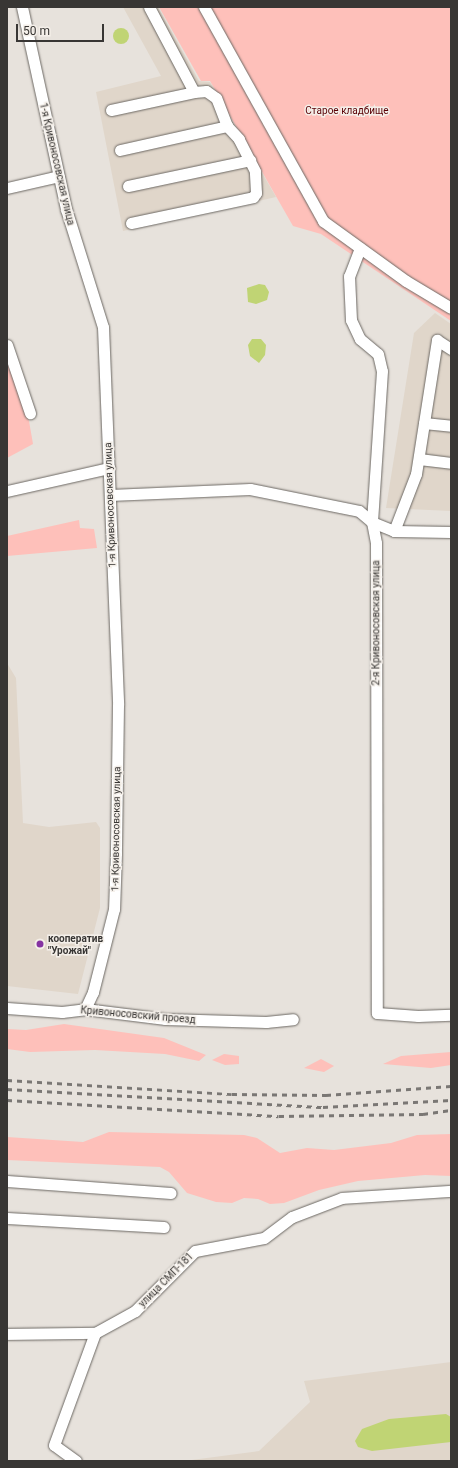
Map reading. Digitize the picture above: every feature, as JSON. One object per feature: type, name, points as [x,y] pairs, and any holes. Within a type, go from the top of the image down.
[{"type":"street","name":"1-я Кривоносовская улица","points":[[22,7],[66,209],[104,327],[118,705],[114,902],[93,992],[85,1009]]},
{"type":"street","points":[[149,7],[194,92]]},
{"type":"street","points":[[204,7],[323,221],[406,281],[451,308]]},
{"type":"street","points":[[111,110],[194,92],[206,91],[216,98],[227,126],[239,139],[255,171],[256,193],[253,197],[131,223]]},
{"type":"street","points":[[120,150],[227,126]]},
{"type":"street","points":[[128,186],[250,160]]},
{"type":"street","points":[[7,188],[59,176]]},
{"type":"street","name":"2-я Кривоносовская улица","points":[[360,248],[349,276],[351,320],[360,338],[378,354],[382,370],[372,522],[376,543],[377,1013],[418,1016],[451,1015]]},
{"type":"street","points":[[394,531],[416,474],[437,340],[451,350]]},
{"type":"street","points":[[7,345],[30,413]]},
{"type":"street","points":[[424,423],[451,426]]},
{"type":"street","points":[[419,459],[451,462]]},
{"type":"street","points":[[7,491],[109,468]]},
{"type":"street","points":[[110,495],[250,489],[359,511],[372,522],[394,531],[451,532]]},
{"type":"street","name":"Кривоносовский проезд","points":[[7,1008],[62,1012],[85,1009],[165,1019],[266,1022],[293,1020]]},
{"type":"street","points":[[7,1181],[171,1193]]},
{"type":"street","name":"улица СМП-181","points":[[95,1333],[135,1311],[195,1251],[264,1238],[292,1217],[342,1198],[451,1191]]},
{"type":"street","points":[[7,1218],[164,1227]]},
{"type":"street","points":[[7,1334],[95,1333],[54,1446],[76,1461]]},
{"type":"shaded area","points":[[123,7],[158,7],[199,81],[210,82],[276,197],[123,231],[96,92],[161,76]]},
{"type":"shaded area","points":[[118,28],[124,28],[129,33],[127,42],[124,44],[118,44],[113,39],[113,33]]},
{"type":"shaded area","points":[[259,284],[265,285],[269,292],[267,300],[256,304],[248,302],[247,288]]},
{"type":"shaded area","points":[[435,313],[451,324],[451,511],[386,508],[414,333]]},
{"type":"shaded area","points":[[252,339],[261,339],[266,345],[265,355],[259,363],[250,356],[248,345]]},
{"type":"shaded area","points":[[7,663],[16,678],[23,823],[49,827],[96,822],[100,828],[100,908],[78,994],[7,986]]},
{"type":"shaded area","points":[[451,1362],[451,1461],[184,1461],[259,1451],[310,1402],[304,1381]]},
{"type":"shaded area","points":[[446,1414],[451,1417],[451,1442],[372,1451],[358,1447],[355,1441],[362,1429],[389,1419]]},
{"type":"green space","name":"Старое кладбище","points":[[159,7],[451,7],[451,321],[321,234],[293,226],[210,81],[201,81]]},
{"type":"green space","points":[[7,362],[29,421],[33,444],[7,458]]},
{"type":"green space","points":[[79,520],[80,528],[94,529],[97,548],[7,556],[7,536]]},
{"type":"green space","points":[[64,1024],[164,1038],[206,1055],[199,1061],[165,1054],[95,1050],[30,1052],[7,1049],[7,1029],[26,1030]]},
{"type":"green space","points":[[451,1052],[451,1065],[431,1068],[383,1064],[401,1056]]},
{"type":"green space","points":[[224,1054],[239,1056],[239,1064],[225,1065],[212,1060]]},
{"type":"green space","points":[[321,1059],[334,1066],[324,1072],[304,1068]]},
{"type":"green space","points":[[109,1132],[244,1135],[257,1138],[280,1153],[307,1148],[334,1150],[391,1143],[417,1135],[451,1134],[451,1176],[425,1175],[358,1181],[319,1190],[284,1203],[270,1204],[258,1199],[244,1198],[232,1203],[216,1202],[187,1193],[169,1172],[160,1167],[7,1160],[7,1137],[83,1142]]},
{"type":"railway","points":[[7,1080],[232,1094],[326,1095],[451,1086]]},
{"type":"railway","points":[[7,1089],[323,1107],[451,1100]]},
{"type":"railway","points":[[7,1100],[279,1116],[423,1114],[451,1110]]},
{"type":"place","name":"кооператив \"Урожай\"","points":[[40,944]]}]
